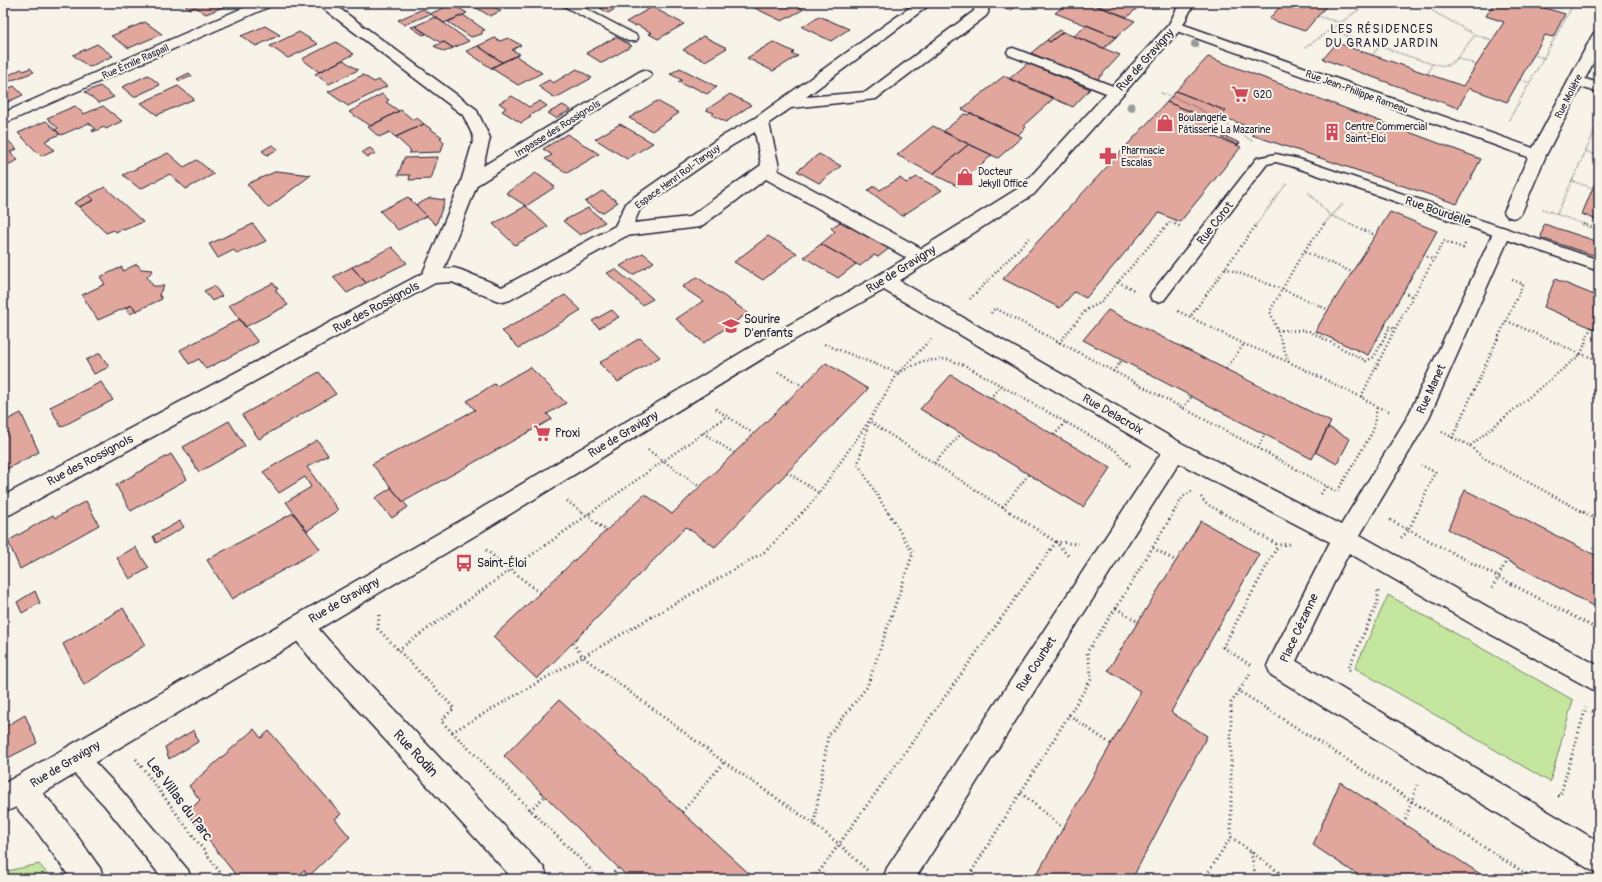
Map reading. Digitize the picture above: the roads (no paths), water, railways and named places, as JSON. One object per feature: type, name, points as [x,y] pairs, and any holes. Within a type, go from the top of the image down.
[{"type":"street","name":"Rue Émile Raspail","points":[[3,119],[266,3]]},
{"type":"street","name":"Rue des Rossignols","points":[[3,507],[431,277],[470,182],[482,138],[470,112],[323,3]]},
{"type":"street","name":"Espace Henri Rol-Tanguy","points":[[622,230],[633,206],[725,142],[761,121],[925,3]]},
{"type":"street","points":[[786,103],[870,96],[981,13],[982,3]]},
{"type":"street","name":"Rue de Gravigny","points":[[11,795],[468,528],[776,341],[884,281],[1028,190],[1176,26],[1187,3]]},
{"type":"street","name":"Rue Jean-Philippe Rameau","points":[[1176,26],[1538,155]]},
{"type":"street","name":"Rue Molière","points":[[1538,155],[1599,36]]},
{"type":"street","name":"Impasse des Rossignols","points":[[470,182],[644,75]]},
{"type":"street","points":[[1576,81],[1599,88]]},
{"type":"street","points":[[761,121],[770,166],[764,171],[921,257]]},
{"type":"street","points":[[1515,206],[1538,155]]},
{"type":"street","name":"Espace Henri Rol-Tanguy","points":[[622,230],[694,223],[764,171]]},
{"type":"street","points":[[431,277],[454,276],[504,295],[622,230]]},
{"type":"street","name":"Rue Manet","points":[[1346,539],[1416,420],[1502,233]]},
{"type":"street","name":"Rue Delacroix","points":[[884,281],[1175,450],[1346,539]]},
{"type":"street","name":"Rue Courbet","points":[[898,879],[1175,450]]},
{"type":"street","points":[[1346,539],[1479,615],[1599,680]]},
{"type":"street","name":"Place Cézanne","points":[[1346,539],[1331,562],[1280,666],[1599,859]]},
{"type":"street","name":"Rue Rodin","points":[[300,626],[321,651],[533,879]]},
{"type":"street","points":[[11,795],[43,816],[89,879]]},
{"type":"lane","points":[[566,3],[632,38]]},
{"type":"lane","points":[[1013,52],[1116,92]]},
{"type":"lane","name":"Rue Bourdelle","points":[[1276,158],[1294,162],[1599,266]]},
{"type":"lane","name":"Rue Corot","points":[[1158,296],[1262,161],[1276,158]]},
{"type":"lane","points":[[75,758],[113,798],[179,879]]},
{"type":"place","name":"G20","points":[[1240,94]]},
{"type":"place","name":"Boulangerie Pâtisserie La Mazarine","points":[[1165,123]]},
{"type":"place","name":"Centre Commercial Saint-Eloi","points":[[1332,132]]},
{"type":"place","name":"Pharmacie Escalas","points":[[1108,156]]},
{"type":"place","name":"Docteur Jekyll Office","points":[[965,177]]},
{"type":"place","name":"Sourire D'enfants","points":[[731,326]]},
{"type":"place","name":"Proxi","points":[[542,433]]},
{"type":"place","name":"Saint-Éloi","points":[[464,563]]},
{"type":"district","name":"LES RÉSIDENCES DU GRAND JARDIN","points":[[1382,36]]}]
